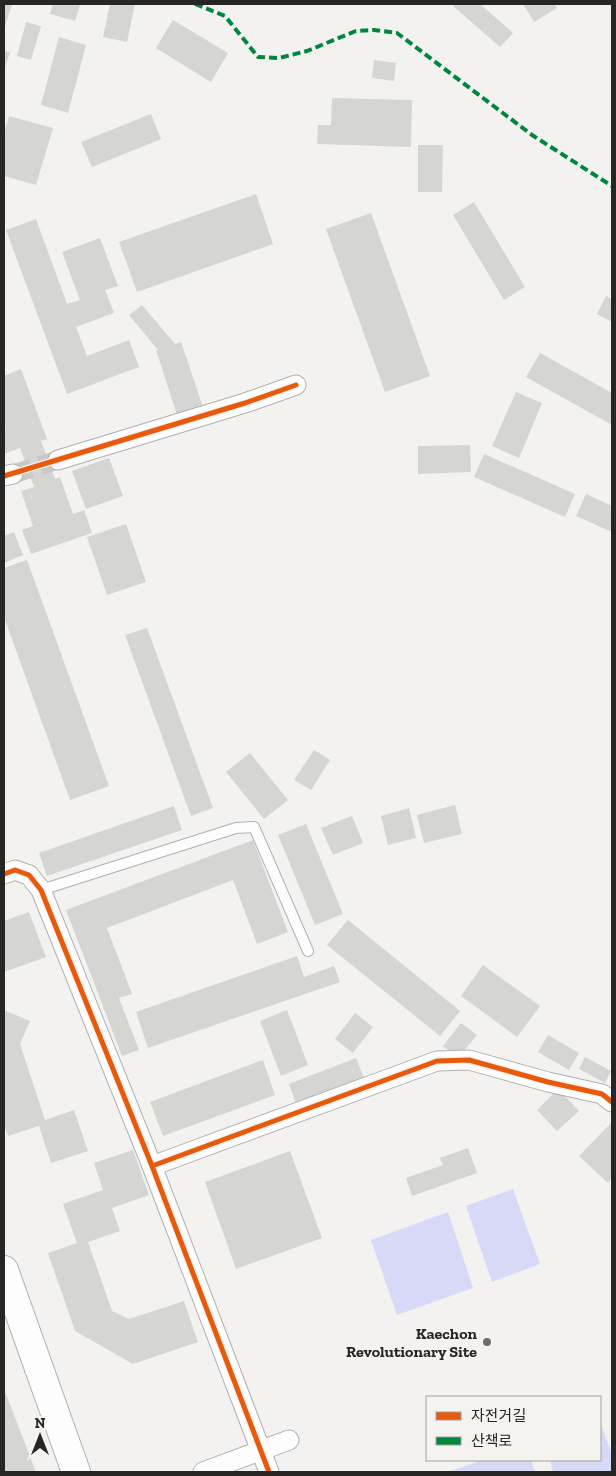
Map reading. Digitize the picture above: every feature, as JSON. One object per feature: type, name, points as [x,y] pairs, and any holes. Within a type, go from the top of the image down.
[{"type":"main road","points":[[4,1270],[76,1472]]},
{"type":"street","points":[[58,460],[296,386]]},
{"type":"street","points":[[4,874],[15,870],[28,875],[41,890],[152,1166],[269,1472]]},
{"type":"street","points":[[152,1166],[437,1061],[469,1060],[548,1082],[602,1094],[612,1102]]},
{"type":"street","points":[[202,1472],[289,1440]]},
{"type":"lane","points":[[41,890],[236,828],[254,827],[308,951]]},
{"type":"shaded area","points":[[513,1189],[540,1264],[492,1282],[466,1206]]},
{"type":"shaded area","points":[[448,1212],[473,1288],[397,1315],[371,1240]]},
{"type":"shaded area","points":[[601,1425],[612,1454],[612,1472],[553,1472],[550,1461],[601,1461]]},
{"type":"shaded area","points":[[479,1461],[531,1461],[535,1472],[451,1472]]},
{"type":"building","points":[[4,4],[12,4],[4,30]]},
{"type":"building","points":[[53,4],[80,4],[75,21],[50,14]]},
{"type":"building","points":[[110,4],[135,4],[127,42],[103,37]]},
{"type":"building","points":[[455,4],[480,4],[513,33],[500,47],[453,6]]},
{"type":"building","points":[[523,4],[554,4],[557,8],[534,22]]},
{"type":"building","points":[[173,20],[228,53],[211,82],[156,48]]},
{"type":"building","points":[[26,22],[41,26],[31,60],[17,56]]},
{"type":"building","points":[[59,37],[86,45],[68,113],[41,105]]},
{"type":"building","points":[[4,51],[10,52],[4,71]]},
{"type":"building","points":[[374,60],[396,63],[394,81],[372,78]]},
{"type":"building","points":[[332,98],[412,100],[411,147],[317,144],[318,125],[331,125]]},
{"type":"building","points":[[151,114],[161,139],[92,167],[81,142]]},
{"type":"building","points":[[9,116],[53,128],[36,185],[4,176],[4,134]]},
{"type":"building","points":[[418,145],[443,145],[442,192],[418,192]]},
{"type":"building","points":[[256,194],[273,244],[137,292],[119,242]]},
{"type":"building","points":[[474,202],[525,287],[504,300],[453,215]]},
{"type":"building","points":[[371,213],[430,376],[385,392],[326,229]]},
{"type":"building","points":[[36,219],[67,304],[80,300],[62,252],[100,238],[118,286],[105,290],[114,313],[76,327],[87,356],[129,340],[139,367],[67,394],[6,230]]},
{"type":"building","points":[[606,296],[612,299],[612,322],[597,314]]},
{"type":"building","points":[[142,305],[175,344],[181,342],[203,407],[177,415],[156,350],[158,350],[129,315]]},
{"type":"building","points":[[540,353],[612,393],[612,425],[526,377]]},
{"type":"building","points":[[21,369],[47,439],[41,441],[55,479],[60,477],[73,514],[84,510],[92,533],[31,554],[22,530],[33,526],[21,491],[34,487],[20,448],[4,454],[4,431],[6,430],[4,423],[4,376]]},
{"type":"building","points":[[516,392],[542,403],[519,458],[492,446]]},
{"type":"building","points":[[470,445],[471,472],[418,474],[418,446]]},
{"type":"building","points":[[484,454],[575,494],[565,517],[474,477]]},
{"type":"building","points":[[109,458],[123,496],[86,509],[72,471]]},
{"type":"building","points":[[586,494],[612,506],[612,532],[576,516]]},
{"type":"building","points":[[126,524],[146,582],[107,595],[87,537]]},
{"type":"building","points":[[14,532],[23,555],[4,563],[4,536]]},
{"type":"building","points":[[27,560],[109,786],[70,800],[4,617],[4,568]]},
{"type":"building","points":[[147,628],[213,808],[191,816],[125,635]]},
{"type":"building","points":[[314,750],[330,760],[311,790],[294,780]]},
{"type":"building","points":[[250,753],[288,800],[264,819],[226,772]]},
{"type":"building","points":[[455,805],[462,834],[424,843],[417,815]]},
{"type":"building","points":[[174,806],[182,830],[47,876],[39,853]]},
{"type":"building","points":[[409,808],[416,838],[388,845],[381,816]]},
{"type":"building","points":[[352,816],[363,843],[333,855],[321,828]]},
{"type":"building","points":[[306,824],[343,914],[315,925],[278,835]]},
{"type":"building","points":[[253,840],[288,932],[257,944],[233,880],[107,928],[132,994],[119,998],[139,1050],[122,1056],[66,910]]},
{"type":"building","points":[[29,912],[46,957],[4,972],[4,921]]},
{"type":"building","points":[[348,920],[460,1011],[440,1036],[327,945]]},
{"type":"building","points":[[297,956],[304,977],[334,966],[340,982],[148,1048],[136,1012]]},
{"type":"building","points":[[483,965],[540,1006],[517,1037],[461,996]]},
{"type":"building","points":[[4,1010],[30,1021],[20,1044],[45,1120],[74,1110],[88,1151],[51,1163],[39,1126],[8,1136],[4,1124]]},
{"type":"building","points":[[287,1010],[308,1065],[281,1076],[260,1021]]},
{"type":"building","points":[[355,1013],[373,1027],[353,1053],[335,1039]]},
{"type":"building","points":[[461,1023],[477,1035],[458,1058],[443,1046]]},
{"type":"building","points":[[548,1035],[579,1053],[569,1070],[538,1052]]},
{"type":"building","points":[[585,1057],[611,1071],[605,1083],[579,1069]]},
{"type":"building","points":[[356,1058],[364,1078],[296,1104],[289,1084]]},
{"type":"building","points":[[263,1060],[275,1095],[163,1136],[150,1102]]},
{"type":"building","points":[[558,1089],[579,1111],[557,1131],[537,1110]]},
{"type":"building","points":[[612,1122],[612,1178],[608,1183],[579,1156]]},
{"type":"building","points":[[468,1148],[477,1173],[412,1196],[406,1178],[443,1165],[440,1158]]},
{"type":"building","points":[[133,1150],[149,1195],[112,1208],[120,1231],[88,1242],[112,1311],[129,1319],[184,1301],[198,1342],[133,1364],[75,1331],[48,1253],[77,1243],[63,1204],[103,1190],[94,1163]]},
{"type":"building","points":[[290,1151],[322,1238],[236,1269],[205,1182]]},
{"type":"building","points":[[4,1389],[36,1472],[4,1472]]},
{"type":"tunnel","points":[[13,474],[58,460]]},
{"type":"marked path","points":[[195,4],[225,16],[258,57],[279,58],[307,51],[356,31],[374,30],[397,33],[532,135],[612,186]]},
{"type":"cycle path","points":[[4,476],[245,403],[296,385]]},
{"type":"cycle path","points":[[4,874],[15,870],[29,875],[41,890],[152,1166],[269,1472]]},
{"type":"cycle path","points":[[152,1166],[437,1061],[469,1060],[548,1082],[602,1094],[612,1102]]},
{"type":"place","name":"Kaechon Revolutionary Site","points":[[487,1342]]}]
